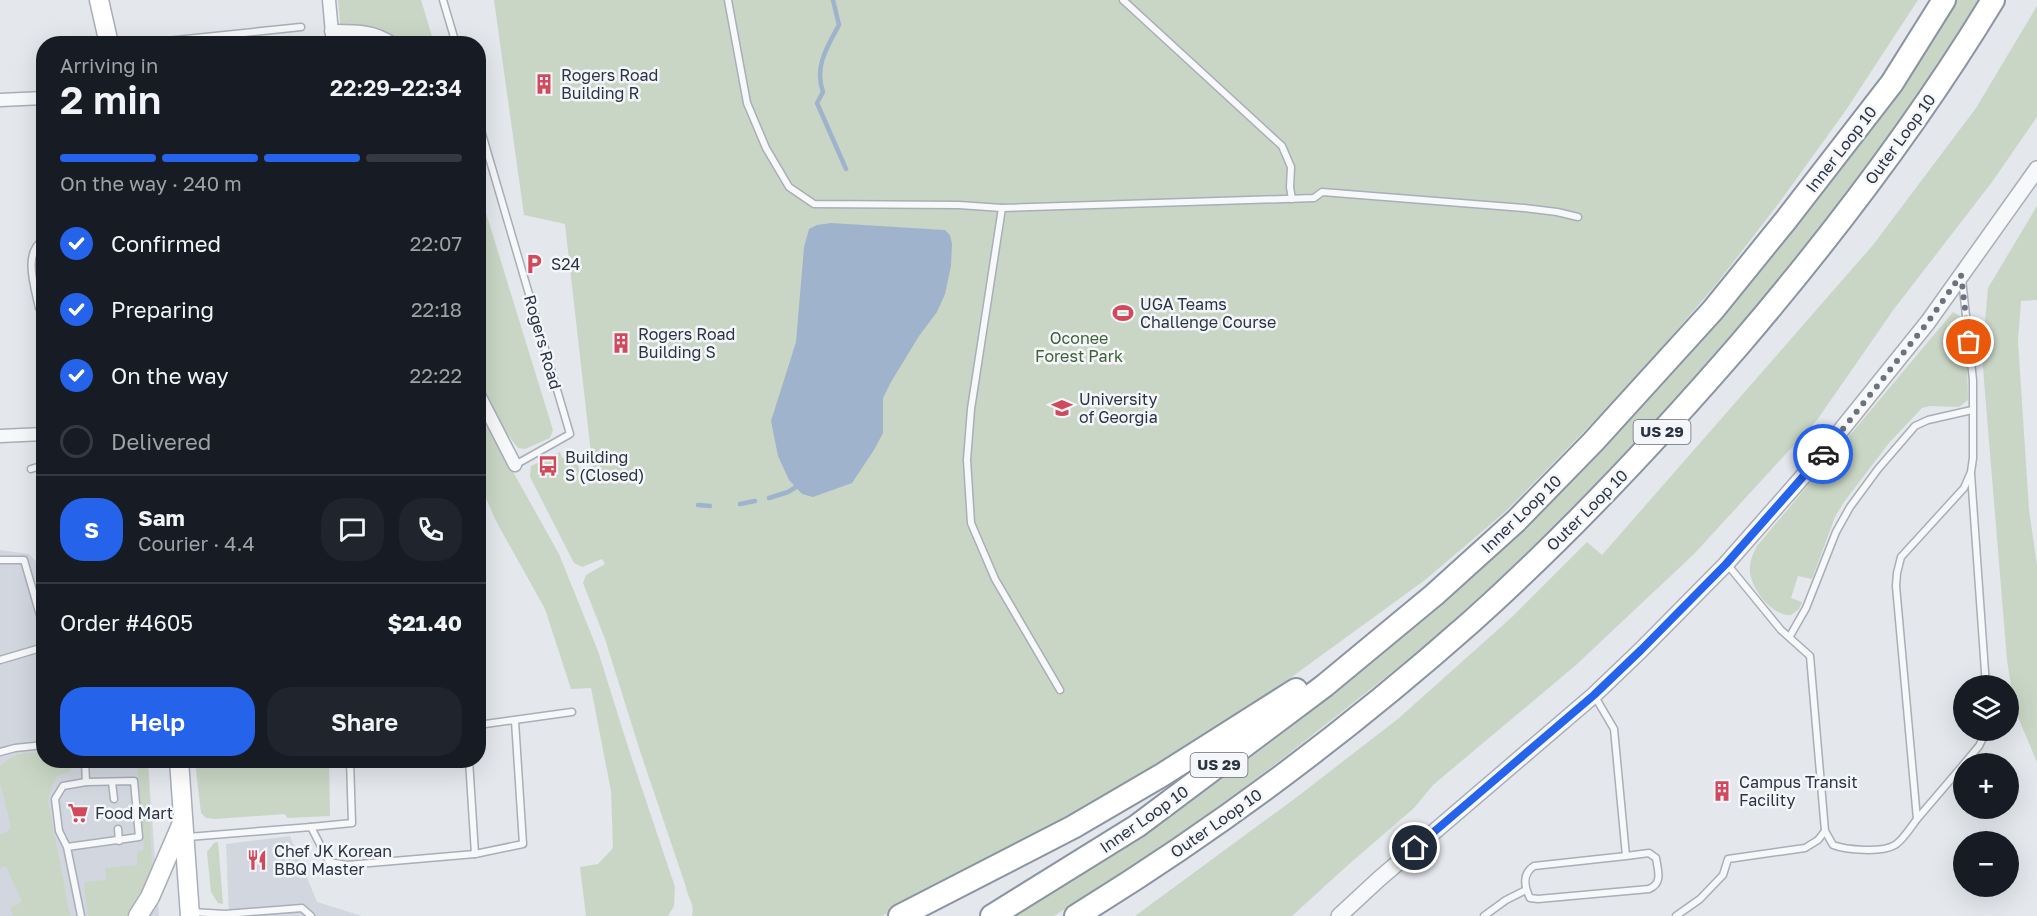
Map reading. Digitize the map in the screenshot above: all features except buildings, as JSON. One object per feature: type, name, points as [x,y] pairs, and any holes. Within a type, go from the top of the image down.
[{"type":"highway","name":"Inner Loop 10","points":[[992,916],[1137,826],[1324,687],[1434,595],[1516,521],[1593,442],[1713,310],[1892,83],[1944,0]]},
{"type":"highway","name":"Outer Loop 10","points":[[1076,916],[1258,794],[1384,696],[1472,621],[1617,481],[1695,397],[1790,285],[1930,99],[1993,0]]},
{"type":"highway","points":[[900,916],[1073,827],[1162,775],[1255,717],[1434,595]]},
{"type":"highway","points":[[1093,916],[1118,890]]},
{"type":"main road","points":[[99,0],[107,36]]},
{"type":"main road","points":[[180,768],[184,830],[185,915]]},
{"type":"main road","points":[[138,916],[184,830]]},
{"type":"street","points":[[329,0],[332,36]]},
{"type":"street","points":[[337,36],[363,31],[379,36]]},
{"type":"street","points":[[0,100],[36,98]]},
{"type":"street","points":[[1340,916],[1379,879],[1594,695],[1726,564],[1814,465],[1928,322],[2035,176]]},
{"type":"street","points":[[486,409],[514,465]]},
{"type":"street","points":[[0,436],[36,434]]},
{"type":"lane","points":[[443,0],[454,36]]},
{"type":"lane","points":[[728,0],[747,103],[766,148],[789,187],[814,204],[959,205],[1002,208],[1314,198],[1322,192],[1557,212],[1578,217]]},
{"type":"lane","points":[[1123,0],[1282,146],[1291,167],[1292,199]]},
{"type":"lane","points":[[215,36],[302,27]]},
{"type":"lane","name":"Rogers Road","points":[[486,147],[570,434],[514,465]]},
{"type":"lane","points":[[1002,208],[970,409],[968,460],[970,523],[995,579],[1060,690]]},
{"type":"lane","points":[[36,245],[32,255],[36,294]]},
{"type":"lane","points":[[1961,275],[1973,380],[1971,472],[1985,675]]},
{"type":"lane","points":[[1790,636],[1806,608],[1836,532],[1850,507],[1878,469],[1916,426],[1928,420],[1972,410]]},
{"type":"lane","points":[[31,469],[36,467]]},
{"type":"lane","points":[[1917,819],[1896,586],[1897,573],[1901,557],[1964,488],[1971,472]]},
{"type":"lane","points":[[0,560],[24,560],[36,601]]},
{"type":"lane","points":[[1726,564],[1781,630],[1806,650],[1812,663],[1825,831],[1833,846],[1845,850],[1894,846],[1953,777]]},
{"type":"lane","points":[[0,660],[36,649]]},
{"type":"lane","points":[[1594,695],[1614,729],[1626,856]]},
{"type":"lane","points":[[486,724],[572,712]]},
{"type":"lane","points":[[311,826],[329,862],[347,865],[475,854],[523,844],[515,721]]},
{"type":"lane","points":[[0,752],[36,747]]},
{"type":"lane","points":[[85,768],[86,782]]},
{"type":"lane","points":[[184,830],[352,823],[350,768]]},
{"type":"lane","points":[[470,768],[475,854]]},
{"type":"lane","points":[[68,847],[139,837],[134,781],[86,782],[63,786],[55,799],[59,831],[68,847],[81,916]]},
{"type":"lane","points":[[112,782],[114,799]]},
{"type":"lane","points":[[118,829],[119,841]]},
{"type":"lane","points":[[1676,916],[1700,899],[1723,875],[1728,859],[1805,848],[1818,840],[1825,831]]},
{"type":"lane","points":[[1649,853],[1656,858],[1659,880],[1656,886],[1649,889],[1538,899],[1530,898],[1526,891],[1527,870],[1534,866],[1626,856],[1649,853]]},
{"type":"lane","points":[[1484,916],[1506,900],[1526,891]]},
{"type":"lane","points":[[185,915],[302,908],[310,916]]},
{"type":"shaded area","points":[[0,550],[29,554],[36,562],[36,768],[148,768],[159,916],[0,916]]},
{"type":"shaded area","points":[[290,836],[317,902],[362,916],[229,916],[226,844]]},
{"type":"green space","points":[[338,0],[421,0],[432,36],[341,36]]},
{"type":"green space","name":"Oconee Forest Park","points":[[494,0],[1918,0],[1846,110],[1779,203],[1714,287],[1632,382],[1505,512],[1425,580],[1256,703],[1148,773],[882,916],[692,916],[692,905],[605,639],[583,583],[586,575],[605,564],[602,559],[582,567],[574,563],[530,477],[531,466],[560,452],[562,458],[576,456],[580,473],[593,471],[565,224],[524,215]]},
{"type":"green space","points":[[1955,0],[1980,0],[1905,116],[1777,285],[1596,485],[1514,566],[1425,646],[1192,827],[1054,916],[1012,916],[1159,822],[1260,751],[1413,627],[1486,562],[1558,493],[1693,350],[1784,243],[1859,141]]},
{"type":"green space","points":[[2037,6],[2037,117],[1992,182],[1894,309],[1817,420],[1694,554],[1576,665],[1433,785],[1414,808],[1292,916],[1135,916],[1297,797],[1399,718],[1512,617],[1587,542],[1602,555],[1873,245],[1976,108]]},
{"type":"green space","points":[[2037,206],[2037,300],[2021,301],[2018,341],[2029,510],[2037,565],[2037,762],[2019,719],[2019,675],[2009,675],[2007,660],[1982,356],[1988,288]]},
{"type":"green space","points":[[486,213],[553,430],[550,438],[525,449],[518,448],[505,431],[486,392]]},
{"type":"green space","points":[[1953,312],[1961,317],[1967,364],[1968,400],[1959,407],[1922,408],[1889,443],[1844,502],[1835,517],[1812,579],[1798,576],[1791,598],[1802,602],[1799,609],[1791,615],[1770,607],[1759,594],[1750,573],[1750,562],[1757,546]]},
{"type":"green space","points":[[488,427],[559,554],[598,651],[675,887],[674,906],[668,916],[586,916],[580,867],[598,864],[613,848],[611,791],[591,688],[571,689],[545,609],[496,521],[486,498],[486,428]]},
{"type":"green space","points":[[36,752],[36,768],[71,768],[71,771],[57,776],[48,801],[70,916],[13,916],[10,908],[22,902],[6,866],[0,868],[0,834],[6,833],[11,827],[0,782],[0,766],[24,753]]},
{"type":"green space","points":[[137,768],[148,768],[152,872],[131,916],[88,916],[84,882],[106,880],[105,868],[137,865],[137,852],[144,850]]},
{"type":"green space","points":[[196,768],[329,768],[330,816],[287,818],[285,814],[215,819],[206,818],[201,813]]},
{"type":"green space","points":[[218,842],[223,904],[218,903],[211,892],[207,852],[214,843]]},
{"type":"water","points":[[831,223],[945,230],[950,235],[952,244],[951,266],[945,294],[937,312],[919,336],[883,398],[883,433],[874,450],[852,483],[813,497],[802,494],[789,480],[778,456],[771,421],[796,342],[804,247],[809,229]]},
{"type":"waterway","points":[[833,0],[839,25],[823,57],[820,74],[823,92],[817,103],[846,169]]},
{"type":"waterway","points":[[769,498],[796,487]]},
{"type":"waterway","points":[[740,504],[755,501]]},
{"type":"waterway","points":[[698,505],[710,506]]},
{"type":"way so far","points":[[1823,454],[1928,322],[1961,275],[1969,342]]},
{"type":"place","name":"Rogers Road Building R","points":[[544,84]]},
{"type":"place","name":"S24","points":[[534,264]]},
{"type":"place","name":"UGA Teams Challenge Course","points":[[1123,313]]},
{"type":"place","name":"Rogers Road Building S","points":[[621,343]]},
{"type":"place","name":"University of Georgia","points":[[1062,408]]},
{"type":"place","name":"Building S (Closed)","points":[[548,466]]},
{"type":"place","name":"Campus Transit Facility","points":[[1722,791]]},
{"type":"place","name":"Food Mart","points":[[78,813]]},
{"type":"place","name":"Chef JK Korean BBQ Master","points":[[257,860]]},
{"type":"route","points":[[1415,848],[1594,695],[1641,650],[1726,564],[1823,454]]}]
